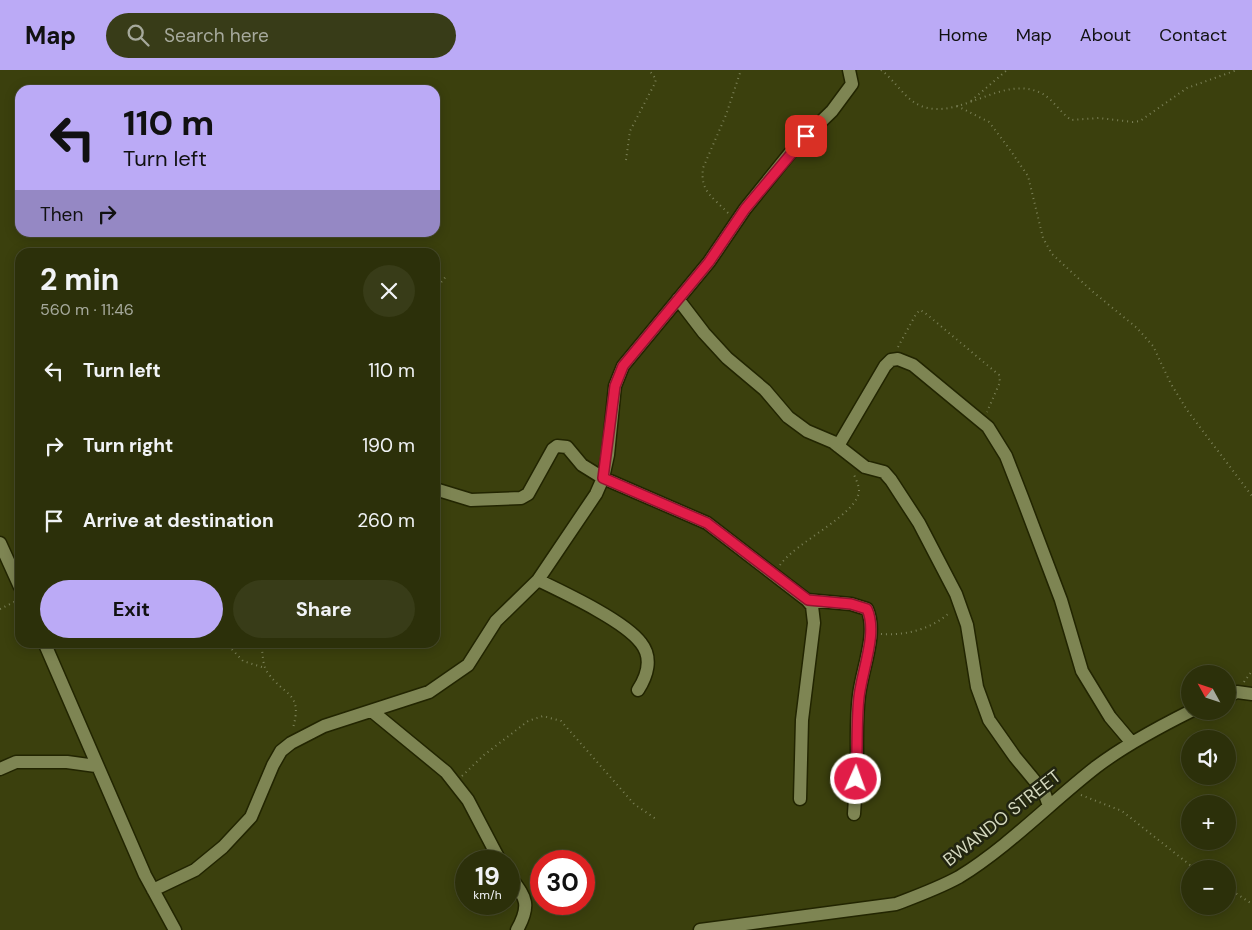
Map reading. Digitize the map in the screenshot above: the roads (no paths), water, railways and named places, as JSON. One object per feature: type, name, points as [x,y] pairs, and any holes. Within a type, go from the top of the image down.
[{"type":"street","points":[[154,890],[195,870],[223,848],[251,818],[273,765],[281,751],[291,743],[324,726],[429,692],[468,665],[496,621],[538,580],[596,494],[603,478],[615,386],[623,366],[709,262],[736,222],[795,146],[832,111],[852,84],[850,70]]},
{"type":"street","points":[[678,299],[704,333],[727,358],[765,390],[788,418],[807,431],[842,449],[865,467],[884,472],[891,480],[940,560],[958,602],[967,625],[977,687],[989,720],[1015,757],[1044,792],[1049,806]]},
{"type":"street","points":[[842,449],[874,384],[891,360],[904,360],[913,365],[988,427],[1006,456],[1022,497],[1061,600],[1082,670],[1110,717],[1132,743]]},
{"type":"street","points":[[440,491],[471,500],[521,498],[528,494],[549,455],[557,446],[567,447],[582,465],[603,478],[707,523],[808,600],[812,606],[814,623],[802,720],[800,799]]},
{"type":"street","points":[[0,543],[15,574]]},
{"type":"street","points":[[538,580],[614,622],[631,633],[642,644],[648,658],[647,677],[638,690]]},
{"type":"street","points":[[808,600],[863,606],[870,615],[871,632],[859,695],[854,814]]},
{"type":"street","points":[[47,648],[96,766],[174,930]]},
{"type":"street","points":[[1236,692],[1252,694]]},
{"type":"street","points":[[372,712],[418,748],[455,783],[468,800],[494,850]]},
{"type":"street","name":"BWANDO STREET","points":[[700,930],[896,904],[925,893],[959,876],[1068,790],[1132,743],[1181,717]]},
{"type":"street","points":[[0,769],[16,762],[67,762],[96,766]]},
{"type":"street","points":[[517,930],[524,918],[525,897],[520,890]]}]
